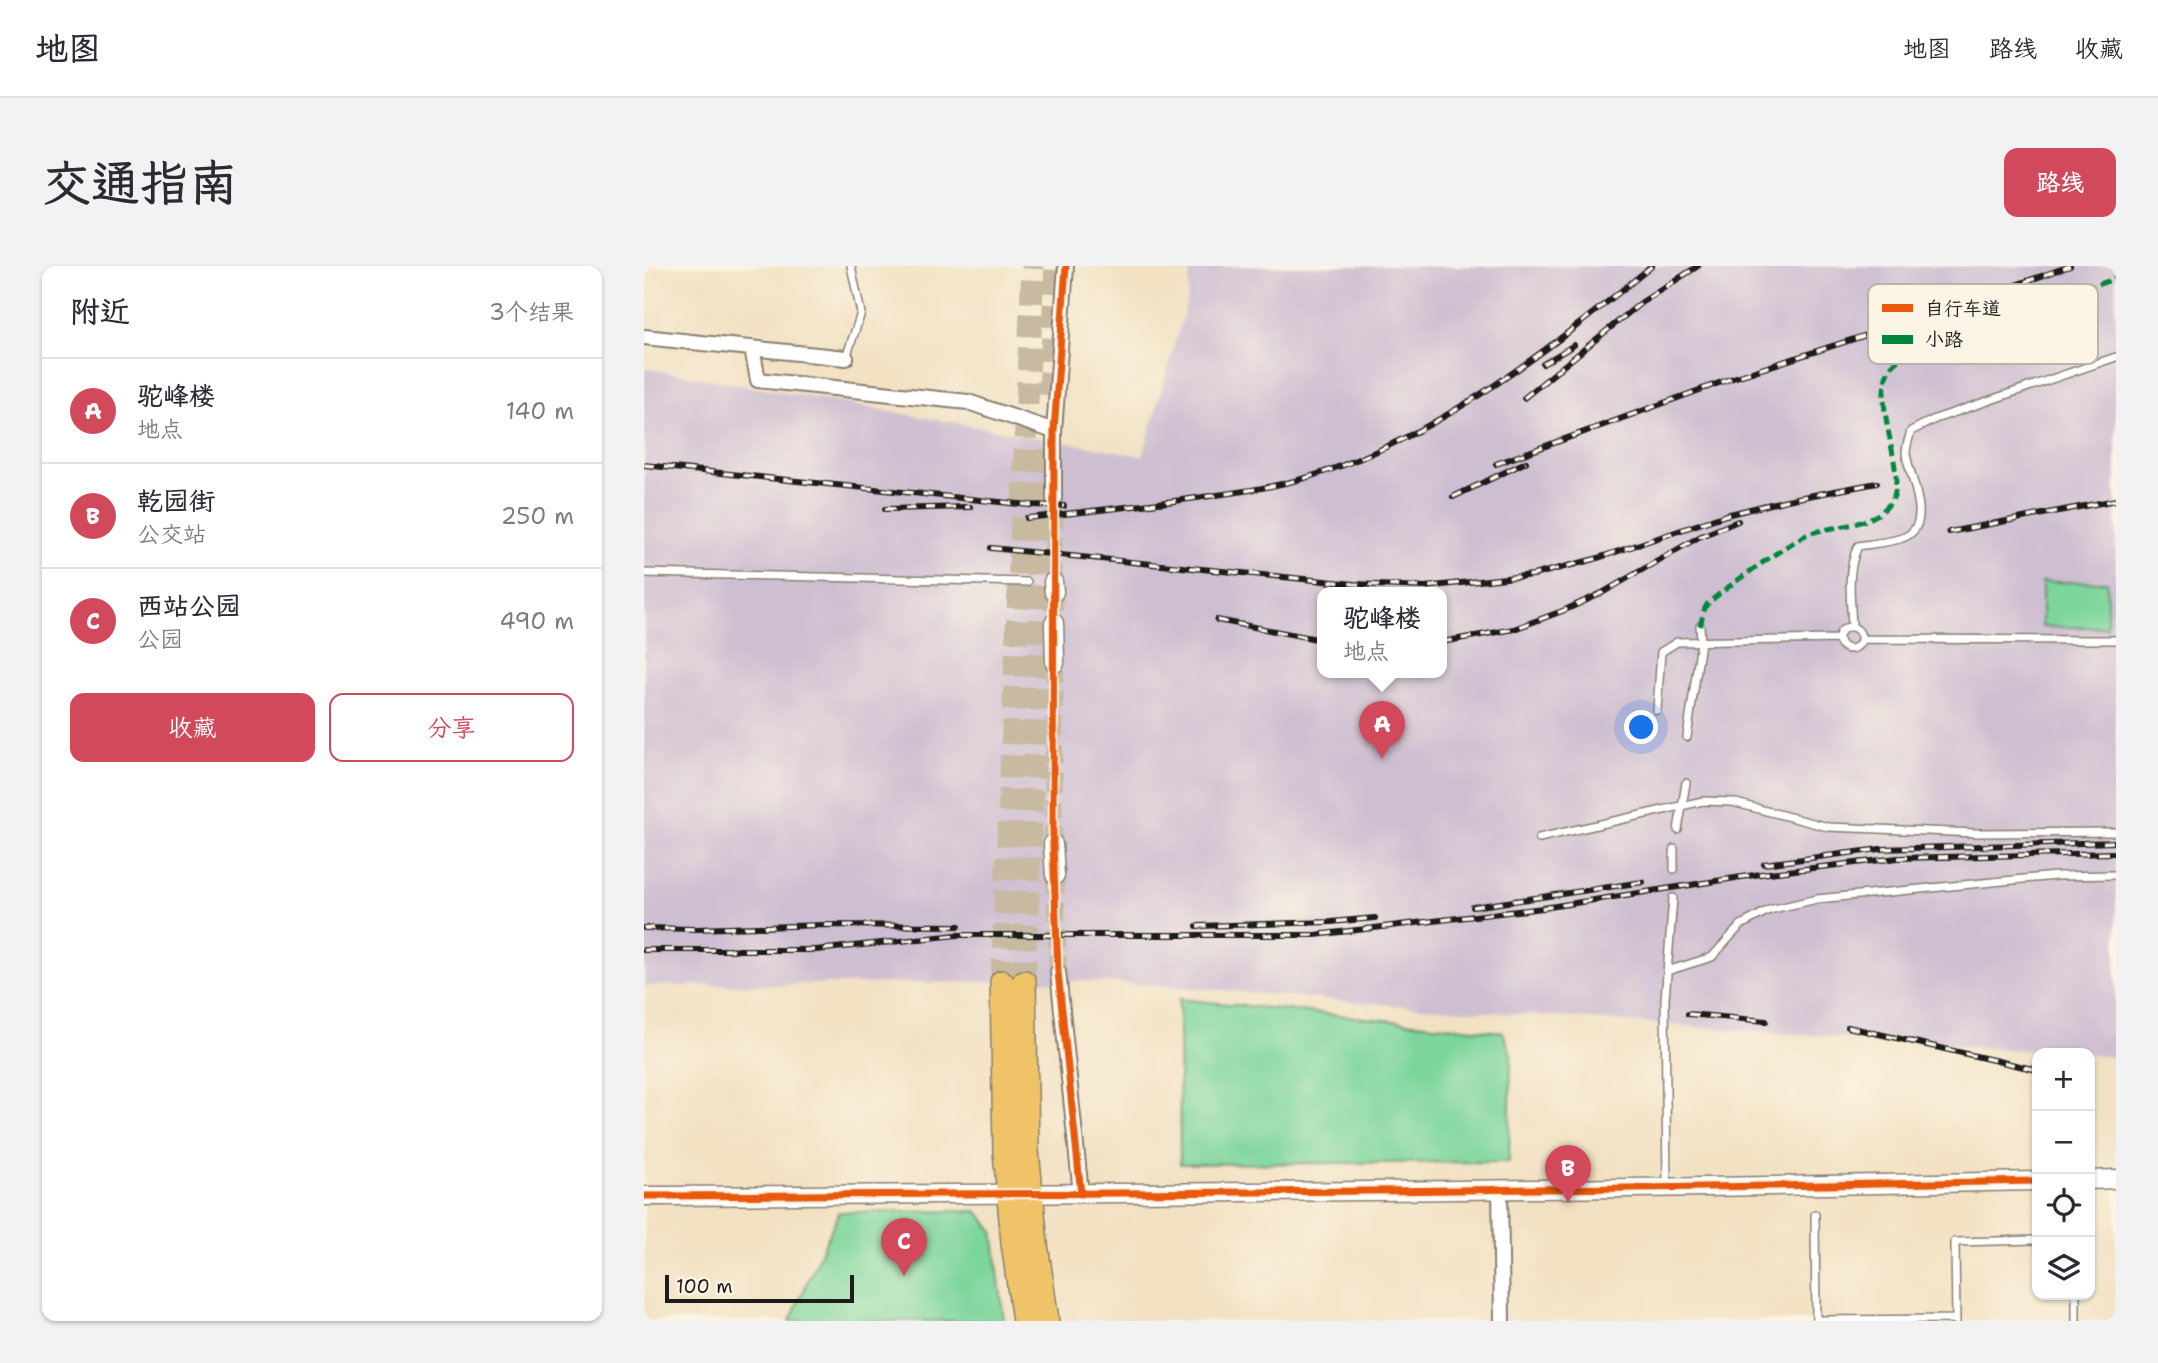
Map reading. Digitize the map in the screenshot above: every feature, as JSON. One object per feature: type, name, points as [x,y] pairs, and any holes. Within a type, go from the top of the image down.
[{"type":"main road","points":[[1013,982],[1005,1151],[1020,1194],[1047,1321]]},
{"type":"main road","points":[[1020,1194],[1024,1321]]},
{"type":"street","points":[[1054,499],[1054,431],[1066,266]]},
{"type":"street","points":[[644,337],[846,358]]},
{"type":"street","points":[[752,348],[758,380],[968,402],[1054,431]]},
{"type":"street","points":[[1054,623],[1055,663]]},
{"type":"street","points":[[1053,844],[1055,875]]},
{"type":"street","points":[[1058,972],[1081,1194]]},
{"type":"street","points":[[2095,1180],[2116,1179]]},
{"type":"street","points":[[644,1196],[1500,1188],[1667,1189],[2032,1181]]},
{"type":"street","points":[[1500,1188],[1502,1321]]},
{"type":"lane","points":[[846,358],[860,313],[851,266]]},
{"type":"lane","points":[[2098,363],[2116,357]]},
{"type":"lane","points":[[1838,639],[1844,649],[1851,650],[1861,639],[1861,635],[1852,627],[1850,576],[1852,560],[1858,547],[1904,537],[1913,532],[1919,520],[1917,491],[1906,452],[1911,431],[1935,419],[2096,364]]},
{"type":"lane","points":[[644,573],[1027,582]]},
{"type":"lane","points":[[1687,737],[1701,642],[1700,626]]},
{"type":"lane","points":[[1838,639],[1844,628],[1852,627]]},
{"type":"lane","points":[[1657,710],[1661,652],[1677,642],[1838,639]]},
{"type":"lane","points":[[1861,639],[2116,639]]},
{"type":"lane","points":[[1678,830],[1686,783]]},
{"type":"lane","points":[[1539,838],[1703,801],[1732,802],[1828,827],[1976,833],[2116,832]]},
{"type":"lane","points":[[1674,849],[1674,869]]},
{"type":"lane","points":[[1667,971],[1712,957],[1741,925],[1769,910],[1817,899],[2056,876],[2116,875]]},
{"type":"lane","points":[[1667,1189],[1665,999],[1673,898]]},
{"type":"lane","points":[[1815,1215],[1816,1321],[1956,1320],[1955,1242],[2032,1240]]},
{"type":"lane","points":[[2076,1300],[2076,1321]]},
{"type":"shaded area","points":[[1190,266],[2116,266],[2116,1057],[2095,1055],[2095,1048],[2032,1048],[2032,1051],[1085,981],[644,986],[644,368],[1143,456],[1188,297]]},
{"type":"green space","points":[[2042,582],[2107,582],[2107,627],[2042,627]]},
{"type":"green space","points":[[1179,999],[1503,1032],[1511,1054],[1509,1162],[1180,1164]]},
{"type":"green space","points":[[977,1211],[993,1230],[1004,1321],[790,1321],[839,1212]]},
{"type":"tunnel","points":[[1002,982],[1033,266]]},
{"type":"tunnel","points":[[1050,395],[1056,266]]},
{"type":"tunnel","points":[[1024,982],[1048,443]]},
{"type":"tunnel","points":[[1053,582],[1054,499]]},
{"type":"tunnel","points":[[1054,592],[1054,623]]},
{"type":"tunnel","points":[[1053,844],[1055,663]]},
{"type":"tunnel","points":[[1055,875],[1058,972]]},
{"type":"railway","points":[[1027,518],[1259,489],[1306,478],[1367,456],[1411,435],[1496,384],[1576,327],[1652,266]]},
{"type":"railway","points":[[1524,398],[1642,302],[1698,266]]},
{"type":"railway","points":[[2019,284],[2070,266]]},
{"type":"railway","points":[[1496,464],[1730,379],[1868,334]]},
{"type":"railway","points":[[1543,364],[1574,345]]},
{"type":"railway","points":[[1453,497],[1526,462]]},
{"type":"railway","points":[[644,465],[1029,505],[1064,506]]},
{"type":"railway","points":[[991,548],[1354,584],[1425,587],[1533,575],[1595,559],[1726,515],[1877,483]]},
{"type":"railway","points":[[1949,532],[2116,500]]},
{"type":"railway","points":[[885,509],[970,507]]},
{"type":"railway","points":[[1447,641],[1514,629],[1565,610],[1602,593],[1699,537],[1738,521]]},
{"type":"railway","points":[[1217,620],[1317,639]]},
{"type":"railway","points":[[1764,864],[1880,849],[2116,842]]},
{"type":"railway","points":[[644,950],[816,950],[957,935],[1315,935],[1543,908],[1761,874],[1898,858],[2116,853]]},
{"type":"railway","points":[[1473,907],[1643,882]]},
{"type":"railway","points":[[1197,926],[1375,918]]},
{"type":"railway","points":[[644,928],[959,926]]},
{"type":"railway","points":[[1688,1014],[1766,1021]]},
{"type":"railway","points":[[1848,1027],[2032,1069]]},
{"type":"marked path","points":[[2098,285],[2116,278]]},
{"type":"marked path","points":[[1700,626],[1705,608],[1711,601],[1786,547],[1806,535],[1862,522],[1882,511],[1890,503],[1895,492],[1896,477],[1884,405],[1884,387],[1889,370],[1894,364]]},
{"type":"cycle path","points":[[1066,266],[1054,431],[1053,844],[1058,972],[1081,1194]]},
{"type":"cycle path","points":[[644,1196],[1166,1193],[2032,1181]]},
{"type":"place","name":"驼峰楼","points":[[1382,759]]},
{"type":"place","name":"乾园街","points":[[1568,1203]]},
{"type":"place","name":"西站公园","points":[[904,1276]]}]
